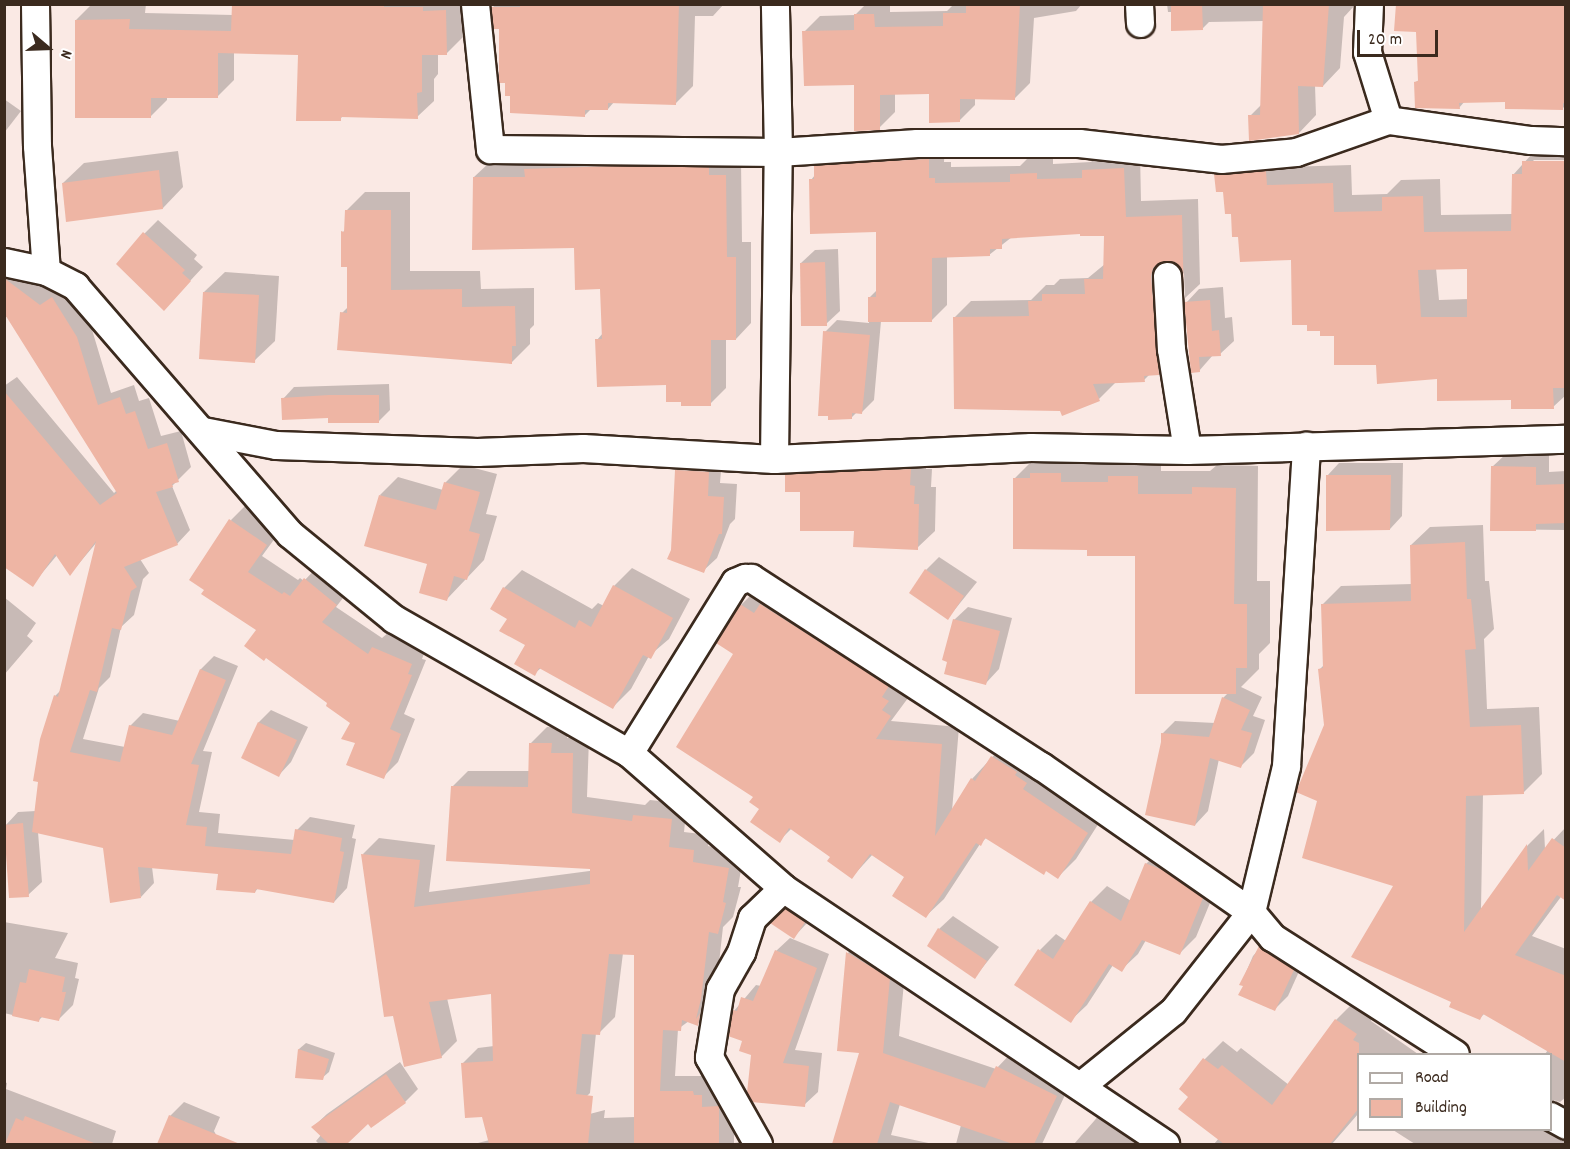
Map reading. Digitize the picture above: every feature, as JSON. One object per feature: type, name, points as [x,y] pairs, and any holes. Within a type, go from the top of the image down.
[{"type":"street","points":[[35,4],[40,224],[46,271]]},
{"type":"street","points":[[475,4],[490,149],[778,152],[918,143],[1079,143],[1221,159],[1296,152],[1388,120],[1532,140],[1566,141]]},
{"type":"street","points":[[774,459],[778,152],[775,4]]},
{"type":"street","points":[[1369,4],[1367,52],[1388,120]]},
{"type":"street","points":[[4,262],[46,271],[75,286],[290,534],[394,619],[629,753],[783,888],[1165,1144]]},
{"type":"street","points":[[1167,276],[1171,349],[1186,450]]},
{"type":"street","points":[[203,431],[276,445],[477,452],[583,448],[774,459],[1031,447],[1186,450],[1566,439]]},
{"type":"street","points":[[1080,1086],[1173,1011],[1251,912],[1286,766],[1306,446]]},
{"type":"street","points":[[629,753],[735,582],[751,578],[1041,766],[1251,912],[1272,937],[1453,1053]]},
{"type":"street","points":[[758,1144],[709,1057],[720,989],[741,952],[752,918],[783,888]]},
{"type":"street","points":[[1552,1117],[1566,1125]]},
{"type":"building","points":[[232,4],[384,4],[384,7],[423,7],[423,11],[446,10],[447,55],[422,55],[422,92],[417,93],[418,119],[341,117],[341,121],[296,121],[298,55],[218,53],[218,98],[151,98],[151,118],[75,118],[75,20],[130,19],[129,29],[231,31]]},
{"type":"building","points":[[520,4],[679,4],[676,105],[608,103],[608,110],[585,110],[585,117],[510,113],[510,96],[505,96],[505,83],[499,83],[499,29],[493,29],[491,7],[520,7]]},
{"type":"building","points":[[966,4],[1020,4],[1015,100],[960,99],[960,122],[929,123],[929,94],[880,95],[880,130],[854,131],[854,85],[804,86],[802,31],[854,30],[854,14],[874,14],[875,27],[943,26],[943,13],[966,13]]},
{"type":"building","points":[[1171,4],[1202,4],[1203,30],[1171,31]]},
{"type":"building","points":[[1263,4],[1329,4],[1323,87],[1298,86],[1299,134],[1249,141],[1248,115],[1260,115]]},
{"type":"building","points":[[1396,4],[1566,4],[1566,104],[1563,103],[1563,110],[1505,109],[1505,102],[1459,103],[1460,109],[1415,108],[1414,82],[1418,81],[1416,32],[1394,31]]},
{"type":"building","points":[[929,159],[929,178],[935,178],[935,183],[1010,182],[1010,174],[1037,173],[1037,179],[1082,178],[1082,170],[1124,168],[1126,217],[1182,215],[1184,302],[1183,275],[1175,262],[1159,263],[1153,268],[1151,276],[1159,375],[1144,376],[1145,382],[1093,384],[1100,401],[1062,416],[1060,411],[954,409],[953,317],[1029,316],[1028,301],[1042,301],[1042,294],[1085,294],[1084,279],[1103,279],[1104,236],[1080,236],[1080,234],[1002,239],[1002,249],[990,249],[990,256],[932,258],[932,322],[868,322],[868,297],[876,297],[876,232],[810,234],[809,179],[814,179],[814,165]]},
{"type":"building","points":[[1522,161],[1566,161],[1566,388],[1553,388],[1554,409],[1511,409],[1511,400],[1437,401],[1437,379],[1377,384],[1376,365],[1334,365],[1334,336],[1320,336],[1320,331],[1307,331],[1307,325],[1292,325],[1291,260],[1240,262],[1238,237],[1232,237],[1231,214],[1225,214],[1223,192],[1216,192],[1214,174],[1266,171],[1267,185],[1333,183],[1334,212],[1382,211],[1382,197],[1423,196],[1424,232],[1511,231],[1512,174],[1522,174]],"holes":[[[1467,269],[1467,317],[1421,317],[1418,270]]]},
{"type":"building","points":[[617,166],[709,167],[709,175],[726,175],[727,257],[736,257],[736,340],[711,340],[711,406],[681,406],[681,402],[666,402],[666,385],[597,387],[595,339],[602,339],[600,289],[575,290],[574,248],[472,250],[473,177],[525,177],[524,169]]},
{"type":"building","points":[[159,170],[163,209],[66,222],[62,183]]},
{"type":"building","points":[[345,210],[391,210],[391,290],[462,289],[462,307],[515,306],[516,346],[512,346],[512,364],[337,350],[340,312],[347,313],[347,267],[341,267],[341,231],[344,232]]},
{"type":"building","points":[[143,232],[185,270],[182,273],[191,281],[164,311],[116,264]]},
{"type":"building","points":[[825,262],[827,326],[801,326],[800,263]]},
{"type":"building","points":[[4,278],[40,305],[52,297],[77,337],[98,405],[120,397],[126,414],[135,411],[148,449],[167,443],[179,482],[172,484],[173,487],[156,492],[178,545],[124,567],[137,587],[131,591],[121,630],[112,628],[97,692],[90,690],[70,752],[120,762],[129,725],[172,735],[200,669],[226,680],[191,764],[199,765],[186,825],[207,827],[205,846],[291,854],[295,829],[342,838],[340,851],[344,852],[334,903],[256,889],[255,893],[216,890],[218,874],[138,867],[141,898],[110,903],[103,848],[32,832],[38,782],[33,781],[40,739],[54,695],[58,697],[96,541],[70,576],[55,554],[33,587],[4,567],[4,391],[100,505],[117,493],[4,313]]},
{"type":"building","points":[[203,292],[259,295],[255,363],[199,359]]},
{"type":"building","points":[[1210,300],[1212,331],[1219,330],[1221,356],[1199,357],[1200,372],[1191,373],[1184,302]]},
{"type":"building","points":[[823,331],[870,335],[862,414],[852,413],[852,419],[828,420],[828,416],[818,416]]},
{"type":"building","points":[[379,395],[379,423],[328,423],[328,418],[282,420],[281,398]]},
{"type":"building","points":[[1491,466],[1536,467],[1536,485],[1566,484],[1566,523],[1536,524],[1536,531],[1490,531]]},
{"type":"building","points":[[911,469],[910,485],[915,486],[914,504],[919,504],[918,550],[853,547],[854,531],[800,531],[800,492],[785,492],[785,474]]},
{"type":"building","points":[[675,470],[709,472],[708,496],[724,497],[722,534],[719,534],[704,573],[667,559],[671,550]]},
{"type":"building","points":[[1030,473],[1061,473],[1061,482],[1108,482],[1108,476],[1138,476],[1138,494],[1192,494],[1192,487],[1236,488],[1234,604],[1247,604],[1247,668],[1236,668],[1236,694],[1135,694],[1135,556],[1087,556],[1087,550],[1013,549],[1013,478],[1030,478]]},
{"type":"building","points":[[1326,475],[1391,475],[1390,530],[1326,531]]},
{"type":"building","points":[[444,482],[480,492],[469,531],[480,534],[467,580],[454,576],[447,601],[419,593],[427,564],[364,546],[379,495],[436,510]]},
{"type":"building","points":[[229,519],[267,545],[248,572],[282,594],[284,592],[290,596],[304,578],[337,605],[322,622],[368,654],[372,647],[412,664],[408,674],[412,675],[390,729],[401,734],[384,779],[346,765],[355,743],[341,739],[350,723],[266,658],[264,661],[244,646],[256,630],[201,594],[204,590],[189,580]]},
{"type":"building","points":[[1465,542],[1467,599],[1471,599],[1476,649],[1465,650],[1470,727],[1521,725],[1524,794],[1466,796],[1464,932],[1527,844],[1528,871],[1552,838],[1566,848],[1566,901],[1557,895],[1515,955],[1566,976],[1566,1062],[1483,1014],[1480,1020],[1449,1007],[1451,1002],[1351,957],[1393,886],[1302,858],[1317,801],[1296,792],[1324,725],[1318,669],[1323,668],[1321,604],[1411,601],[1410,545]]},
{"type":"building","points":[[925,569],[964,596],[948,620],[909,593]]},
{"type":"building","points":[[613,585],[673,618],[651,659],[643,655],[613,709],[539,668],[535,676],[514,664],[525,645],[499,631],[507,619],[490,609],[503,587],[575,628],[579,620],[591,627]]},
{"type":"building","points":[[740,604],[754,613],[760,604],[889,686],[882,697],[889,701],[882,710],[891,716],[876,739],[942,744],[935,836],[971,778],[975,781],[991,756],[1017,772],[1015,775],[1027,783],[1023,789],[1088,833],[1058,879],[1046,871],[1044,875],[985,838],[981,846],[976,843],[926,918],[892,896],[904,877],[870,854],[852,879],[827,861],[830,857],[789,828],[780,843],[750,822],[759,809],[749,802],[753,797],[676,747],[733,654],[716,643]]},
{"type":"building","points":[[953,619],[1000,631],[986,685],[944,674],[947,662],[942,660]]},
{"type":"building","points":[[1222,697],[1250,710],[1241,730],[1252,733],[1241,768],[1210,758],[1195,826],[1145,815],[1161,733],[1209,737]]},
{"type":"building","points":[[258,722],[297,740],[279,777],[241,758]]},
{"type":"building","points":[[529,743],[552,743],[551,753],[573,753],[572,813],[632,821],[633,815],[672,819],[669,847],[694,850],[693,862],[729,868],[723,902],[726,903],[718,934],[709,932],[701,999],[696,1019],[700,1013],[698,1026],[682,1020],[681,1031],[663,1030],[660,1091],[693,1091],[694,1095],[702,1095],[702,1107],[719,1106],[719,1143],[634,1143],[634,955],[609,954],[600,1035],[582,1034],[576,1094],[593,1096],[588,1144],[489,1144],[482,1117],[465,1118],[461,1063],[493,1061],[491,994],[429,1002],[442,1058],[404,1067],[393,1016],[384,1017],[361,854],[420,860],[414,907],[590,884],[590,869],[446,861],[451,786],[528,787]]},
{"type":"building","points":[[23,823],[29,897],[9,898],[4,825]]},
{"type":"building","points":[[1145,863],[1165,871],[1203,898],[1180,955],[1142,940],[1122,972],[1109,964],[1071,1023],[1014,985],[1038,949],[1053,959],[1090,901],[1121,921]]},
{"type":"building","points":[[785,908],[805,922],[794,939],[770,923]]},
{"type":"building","points":[[938,928],[987,961],[975,979],[927,946]]},
{"type":"building","points":[[1259,946],[1294,970],[1275,1011],[1238,995],[1243,986],[1239,985]]},
{"type":"building","points":[[775,950],[817,968],[783,1063],[809,1066],[805,1107],[752,1102],[747,1093],[751,1055],[739,1051],[742,1041],[728,1036],[733,1010],[737,1011],[741,997],[753,1001]]},
{"type":"building","points":[[846,952],[890,978],[883,1053],[985,1088],[996,1066],[1057,1096],[1034,1144],[1013,1144],[890,1102],[877,1144],[832,1144],[859,1053],[837,1051]]},
{"type":"building","points":[[29,969],[65,977],[62,992],[66,992],[59,1021],[40,1017],[39,1022],[12,1016],[20,982],[26,983]]},
{"type":"building","points":[[1335,1019],[1357,1034],[1353,1040],[1359,1043],[1357,1110],[1330,1144],[1224,1144],[1178,1109],[1188,1097],[1179,1089],[1203,1058],[1218,1069],[1222,1065],[1272,1105]]},
{"type":"building","points":[[298,1049],[329,1059],[323,1080],[295,1078]]},
{"type":"building","points":[[386,1074],[406,1103],[371,1128],[368,1124],[347,1144],[329,1144],[311,1127]]},
{"type":"building","points":[[169,1115],[240,1144],[157,1144]]},
{"type":"building","points":[[25,1116],[94,1144],[5,1144],[16,1118],[23,1121]]}]
